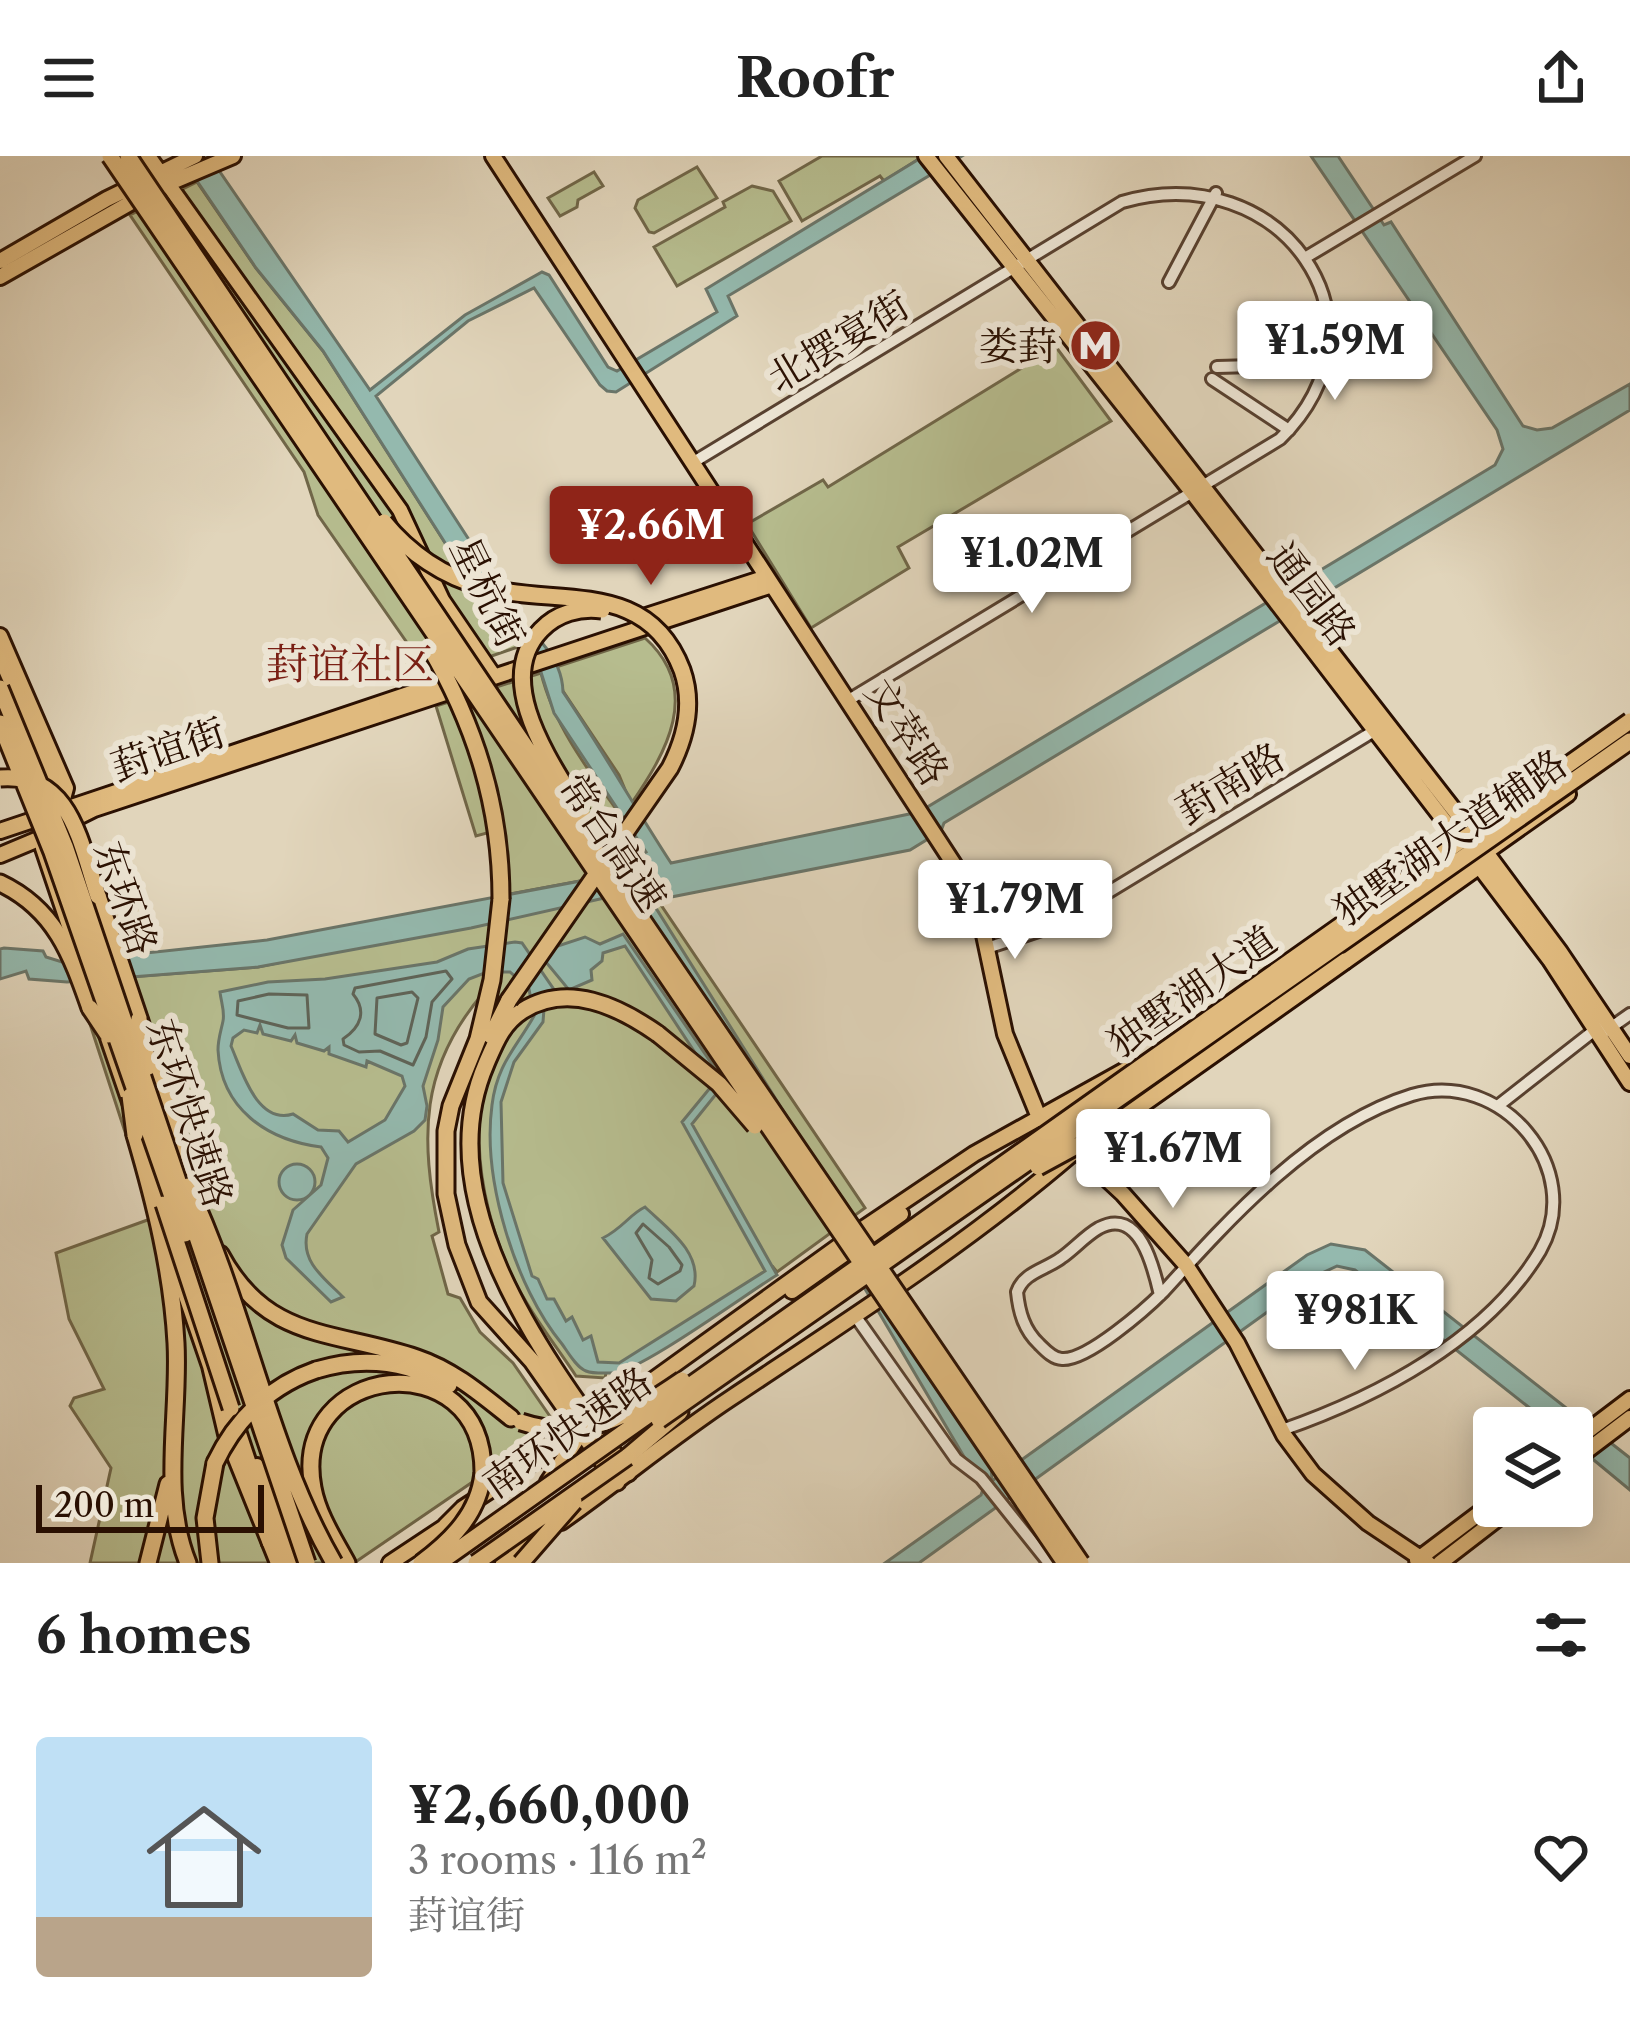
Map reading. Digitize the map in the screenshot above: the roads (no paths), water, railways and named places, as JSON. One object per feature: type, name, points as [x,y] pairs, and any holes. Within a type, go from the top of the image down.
[{"type":"highway","name":"常台高速","points":[[110,156],[1065,1563]]},
{"type":"highway","name":"常台高速","points":[[128,156],[1082,1563]]},
{"type":"highway","points":[[204,269],[386,524],[406,545],[442,571],[483,587],[598,600],[632,612],[664,638],[682,670],[688,719],[674,761],[500,999]]},
{"type":"highway","points":[[355,519],[455,692],[484,768],[501,871],[500,999],[493,1031],[471,1078],[472,1163],[487,1235],[512,1303],[587,1428]]},
{"type":"highway","points":[[500,999],[577,889],[589,873],[600,857],[612,841],[660,773],[681,726],[678,679],[655,639],[636,622],[612,612],[574,610],[549,623],[530,645],[522,674],[527,707],[558,774],[586,821],[598,839],[610,857],[622,875],[671,960]]},
{"type":"highway","points":[[0,656],[39,743],[39,759]]},
{"type":"highway","name":"东环快速路","points":[[0,688],[65,846],[293,1563]]},
{"type":"highway","name":"独墅湖大道","points":[[738,1360],[1630,718]]},
{"type":"highway","name":"东环快速路","points":[[0,724],[52,852],[126,1064],[155,1128],[309,1563]]},
{"type":"highway","name":"独墅湖大道","points":[[738,1360],[1630,745]]},
{"type":"highway","points":[[0,778],[40,782],[65,809],[308,1513],[334,1563]]},
{"type":"highway","points":[[984,1194],[1106,1130],[1346,955],[1369,944],[1477,853]]},
{"type":"highway","points":[[0,883],[36,905],[55,926],[72,956],[90,1008],[126,1064],[135,1135],[155,1201],[172,1299],[177,1370],[176,1518],[188,1563]]},
{"type":"highway","points":[[1369,944],[1379,927]]},
{"type":"highway","points":[[624,1471],[479,1302],[467,1278],[446,1194],[451,1106],[513,1017],[551,999],[585,999],[639,1020],[730,1095],[772,1146],[929,1368]]},
{"type":"highway","points":[[139,1019],[155,1128],[157,1183],[271,1542]]},
{"type":"highway","points":[[210,1563],[206,1509],[220,1454],[255,1406],[297,1378],[345,1363],[405,1366],[511,1418],[546,1429],[597,1427],[629,1414],[996,1160],[1077,1112]]},
{"type":"highway","points":[[155,1128],[239,1284],[277,1318],[310,1332],[421,1359],[473,1388],[511,1418]]},
{"type":"highway","name":"南环快速路","points":[[457,1563],[704,1391],[738,1360]]},
{"type":"highway","name":"南环快速路","points":[[435,1563],[738,1360]]},
{"type":"highway","points":[[347,1563],[315,1496],[311,1465],[315,1444],[327,1418],[347,1398],[373,1385],[394,1382],[423,1385],[448,1398],[468,1419],[482,1451],[481,1487],[472,1510],[446,1544],[422,1563]]},
{"type":"highway","points":[[521,1563],[568,1508],[624,1471],[704,1391]]},
{"type":"highway","points":[[148,1563],[173,1457]]},
{"type":"highway","points":[[476,1563],[624,1471]]},
{"type":"main road","name":"星杭街","points":[[148,156],[173,169],[400,510],[442,599],[490,669]]},
{"type":"main road","name":"文萃路","points":[[493,156],[976,906],[1005,1034],[1038,1115],[1146,1216],[1186,1265],[1237,1343],[1282,1430],[1323,1484],[1397,1543],[1433,1559]]},
{"type":"main road","name":"通园路","points":[[926,156],[946,164],[1277,592],[1374,730],[1462,832]]},
{"type":"main road","points":[[0,261],[173,169],[225,159]]},
{"type":"main road","points":[[0,277],[173,169]]},
{"type":"main road","name":"葑谊街","points":[[63,817],[490,669],[769,581]]},
{"type":"main road","name":"通园路","points":[[1296,618],[1462,832],[1550,960],[1630,1056]]},
{"type":"main road","points":[[0,636],[66,788],[63,817],[40,840],[0,855]]},
{"type":"main road","name":"东环路","points":[[0,668],[63,817],[110,952],[309,1563]]},
{"type":"main road","name":"独墅湖大道辅路","points":[[390,1563],[1005,1134],[1096,1088],[1630,718]]},
{"type":"main road","name":"东环路","points":[[0,741],[33,820],[293,1563]]},
{"type":"main road","name":"独墅湖大道辅路","points":[[502,1563],[624,1471],[1022,1196],[1142,1096],[1346,955],[1477,853],[1630,745]]},
{"type":"main road","points":[[0,831],[63,817]]},
{"type":"main road","points":[[1346,955],[1356,928],[1477,853]]},
{"type":"main road","name":"通园路","points":[[1603,1029],[1630,1083]]},
{"type":"main road","points":[[1077,1150],[1078,1115],[1096,1088]]},
{"type":"main road","points":[[187,1186],[163,1194],[162,1226],[226,1434],[278,1563]]},
{"type":"main road","name":"独墅湖大道辅路","points":[[731,1398],[856,1317],[868,1304]]},
{"type":"main road","points":[[1593,1438],[1630,1399]]},
{"type":"main road","points":[[1602,1430],[1630,1418]]},
{"type":"main road","points":[[435,1563],[555,1477],[587,1428]]},
{"type":"main road","points":[[1433,1559],[1473,1522]]},
{"type":"main road","points":[[1433,1559],[1482,1527]]},
{"type":"street","points":[[1307,256],[1472,157]]},
{"type":"street","name":"北摆宴街","points":[[692,463],[1121,202],[1173,188],[1216,193]]},
{"type":"street","points":[[848,701],[1289,430],[1318,386],[1324,364],[1325,309],[1307,256],[1273,218],[1216,193],[1169,282]]},
{"type":"street","points":[[1289,430],[1215,373],[1324,364]]},
{"type":"street","name":"葑南路","points":[[987,948],[1052,927],[1374,730]]},
{"type":"street","points":[[1499,1105],[1630,1014]]},
{"type":"street","points":[[1160,1295],[1145,1247],[1129,1228],[1116,1224],[1097,1229],[1057,1261],[1029,1275],[1017,1292],[1029,1332],[1053,1357],[1064,1360],[1115,1332],[1160,1295],[1239,1210],[1283,1173],[1331,1137],[1389,1104],[1444,1090],[1499,1105],[1517,1118],[1541,1156],[1551,1190],[1550,1224],[1527,1269],[1471,1329],[1445,1347],[1346,1404],[1282,1430]]},
{"type":"street","points":[[856,1317],[956,1459],[996,1495],[1049,1563]]},
{"type":"water","points":[[180,156],[209,156],[370,390],[465,315],[542,272],[549,275],[608,367],[617,371],[717,312],[706,289],[924,156],[962,156],[728,296],[737,316],[616,392],[600,385],[534,288],[468,321],[376,396],[486,566],[490,599],[547,650],[561,676],[563,692],[671,863],[919,812],[1495,465],[1503,449],[1497,430],[1311,156],[1338,156],[1384,225],[1391,222],[1523,426],[1552,428],[1630,384],[1630,410],[944,823],[941,831],[910,850],[661,899],[652,885],[644,889],[809,1152],[991,1463],[992,1481],[1307,1255],[1331,1244],[1365,1250],[1565,1407],[1528,1407],[1355,1270],[1337,1266],[919,1563],[885,1563],[983,1489],[631,892],[471,928],[258,967],[67,982],[29,979],[26,971],[0,979],[0,949],[4,948],[43,951],[46,957],[62,962],[267,940],[607,876],[646,852],[554,713],[531,641],[481,602],[476,573],[456,560],[323,351],[256,268]]},
{"type":"water","points":[[623,934],[725,1083],[692,1124],[777,1275],[626,1369],[592,1373],[576,1363],[530,1293],[497,1198],[492,1105],[503,1067],[534,1016],[529,989],[510,972],[487,972],[469,979],[443,1007],[423,1086],[425,1120],[356,1164],[307,1234],[311,1261],[343,1297],[331,1302],[286,1258],[282,1245],[293,1210],[321,1185],[328,1158],[321,1147],[265,1129],[238,1105],[221,1071],[218,1046],[224,1014],[220,992],[437,962],[468,949],[515,942],[522,943],[557,994],[514,1062],[501,1102],[503,1183],[532,1276],[547,1299],[554,1299],[566,1321],[572,1317],[583,1340],[591,1336],[598,1362],[619,1363],[765,1271],[682,1122],[710,1088],[709,1074],[625,946],[603,953],[602,961],[591,970],[592,980],[569,990],[536,950],[585,937],[600,944]],"holes":[[[260,1025],[263,1034],[291,1041],[295,1035],[297,1043],[324,1051],[329,1047],[329,1054],[366,1067],[367,1061],[402,1076],[405,1086],[385,1120],[348,1142],[339,1131],[318,1130],[293,1114],[270,1112],[260,1104],[231,1046],[244,1030],[257,1033]]]},
{"type":"water","points":[[297,1164],[309,1170],[315,1182],[309,1194],[297,1200],[285,1194],[279,1182],[285,1170]]},
{"type":"water","points":[[645,1207],[681,1242],[693,1262],[694,1286],[676,1301],[651,1299],[603,1238]]},
{"type":"water","points":[[1593,1429],[1630,1458],[1630,1490],[1593,1459]]},
{"type":"place","name":"娄葑","points":[[1096,346]]},
{"type":"district","name":"葑谊社区","points":[[350,664]]}]
